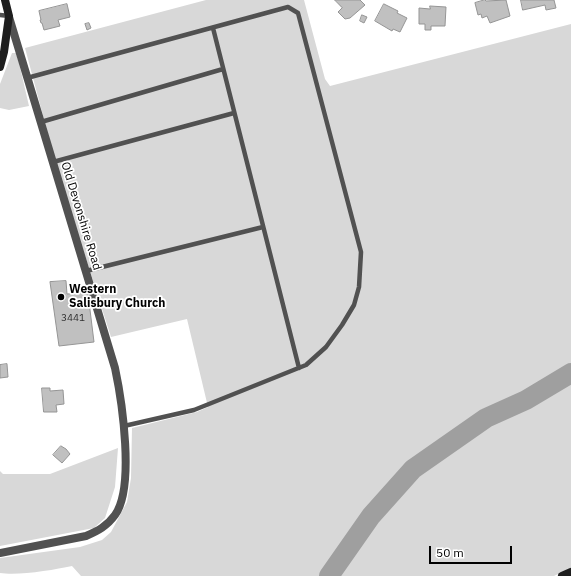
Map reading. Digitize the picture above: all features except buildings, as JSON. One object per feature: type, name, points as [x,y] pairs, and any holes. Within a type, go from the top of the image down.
[{"type":"street","points":[[0,67],[4,52],[9,16],[5,0]]},
{"type":"street","name":"Old Devonshire Road","points":[[0,553],[86,536],[99,531],[116,514],[121,505],[125,474],[124,426],[115,368],[9,16]]},
{"type":"street","points":[[562,576],[571,572]]},
{"type":"lane","points":[[27,78],[288,7],[298,13],[361,252],[359,287],[354,305],[342,326],[326,347],[306,365],[194,410],[124,426]]},
{"type":"lane","points":[[0,15],[9,16]]},
{"type":"lane","points":[[213,28],[299,368]]},
{"type":"lane","points":[[41,122],[223,69]]},
{"type":"lane","points":[[53,162],[234,112]]},
{"type":"lane","points":[[86,271],[263,227]]},
{"type":"shaded area","points":[[206,0],[304,0],[325,79],[330,86],[571,24],[571,568],[554,576],[81,576],[72,566],[26,573],[0,573],[0,558],[80,547],[102,540],[111,532],[127,502],[131,478],[132,428],[197,412],[208,407],[187,319],[111,337],[57,168],[25,48]]},
{"type":"shaded area","points":[[12,53],[16,53],[29,106],[9,110],[0,108],[0,84]]},
{"type":"shaded area","points":[[118,448],[115,487],[105,518],[94,528],[0,546],[0,471],[3,474],[50,474]]},
{"type":"waterway","points":[[329,576],[371,516],[413,469],[486,418],[526,400],[571,373]]},
{"type":"place","name":"Western Salisbury Church","points":[[61,297]]}]
